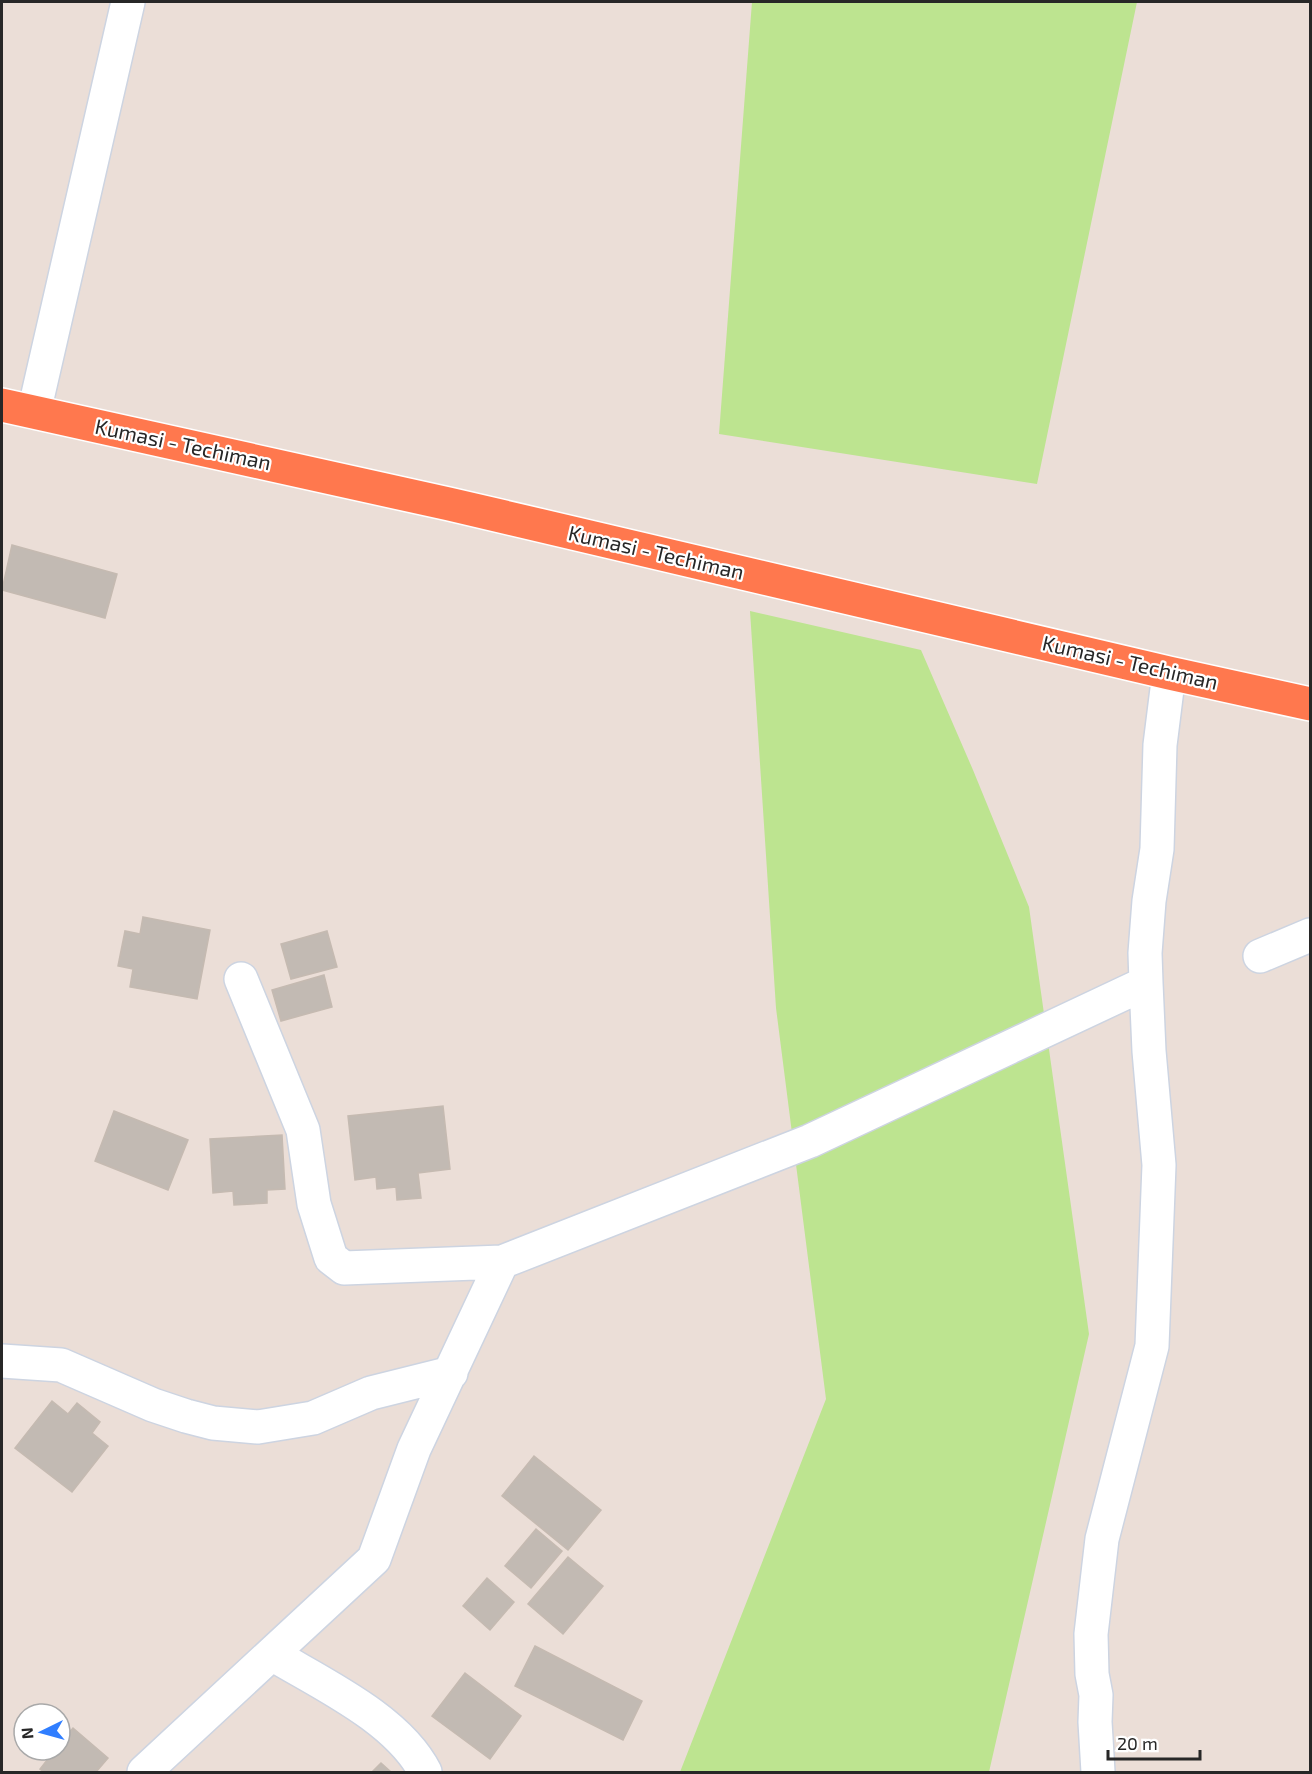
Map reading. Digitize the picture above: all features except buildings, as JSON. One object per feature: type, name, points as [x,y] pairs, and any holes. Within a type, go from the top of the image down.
[{"type":"highway","name":"Kumasi - Techiman","points":[[2,405],[449,504],[1169,673],[1311,704]]},
{"type":"street","points":[[34,412],[129,2]]},
{"type":"street","points":[[1098,1773],[1096,1695],[1092,1674],[1091,1634],[1102,1539],[1152,1346],[1159,1165],[1149,1051],[1145,953],[1149,901],[1157,849],[1160,745],[1169,673]]},
{"type":"street","points":[[1260,956],[1311,935]]},
{"type":"street","points":[[241,979],[303,1130],[314,1204],[331,1258],[344,1268],[502,1262],[810,1141],[1146,983]]},
{"type":"street","points":[[144,1773],[374,1559],[414,1449],[502,1262]]},
{"type":"street","points":[[2,1361],[61,1365],[153,1406],[213,1422],[258,1427],[313,1418],[371,1393],[451,1373]]},
{"type":"street","points":[[272,1654],[381,1720],[419,1760],[425,1773]]},
{"type":"green space","points":[[752,2],[1137,2],[1037,484],[719,434]]},
{"type":"green space","points":[[750,611],[921,650],[1029,907],[1089,1334],[989,1772],[680,1772],[826,1399],[776,1008]]}]
